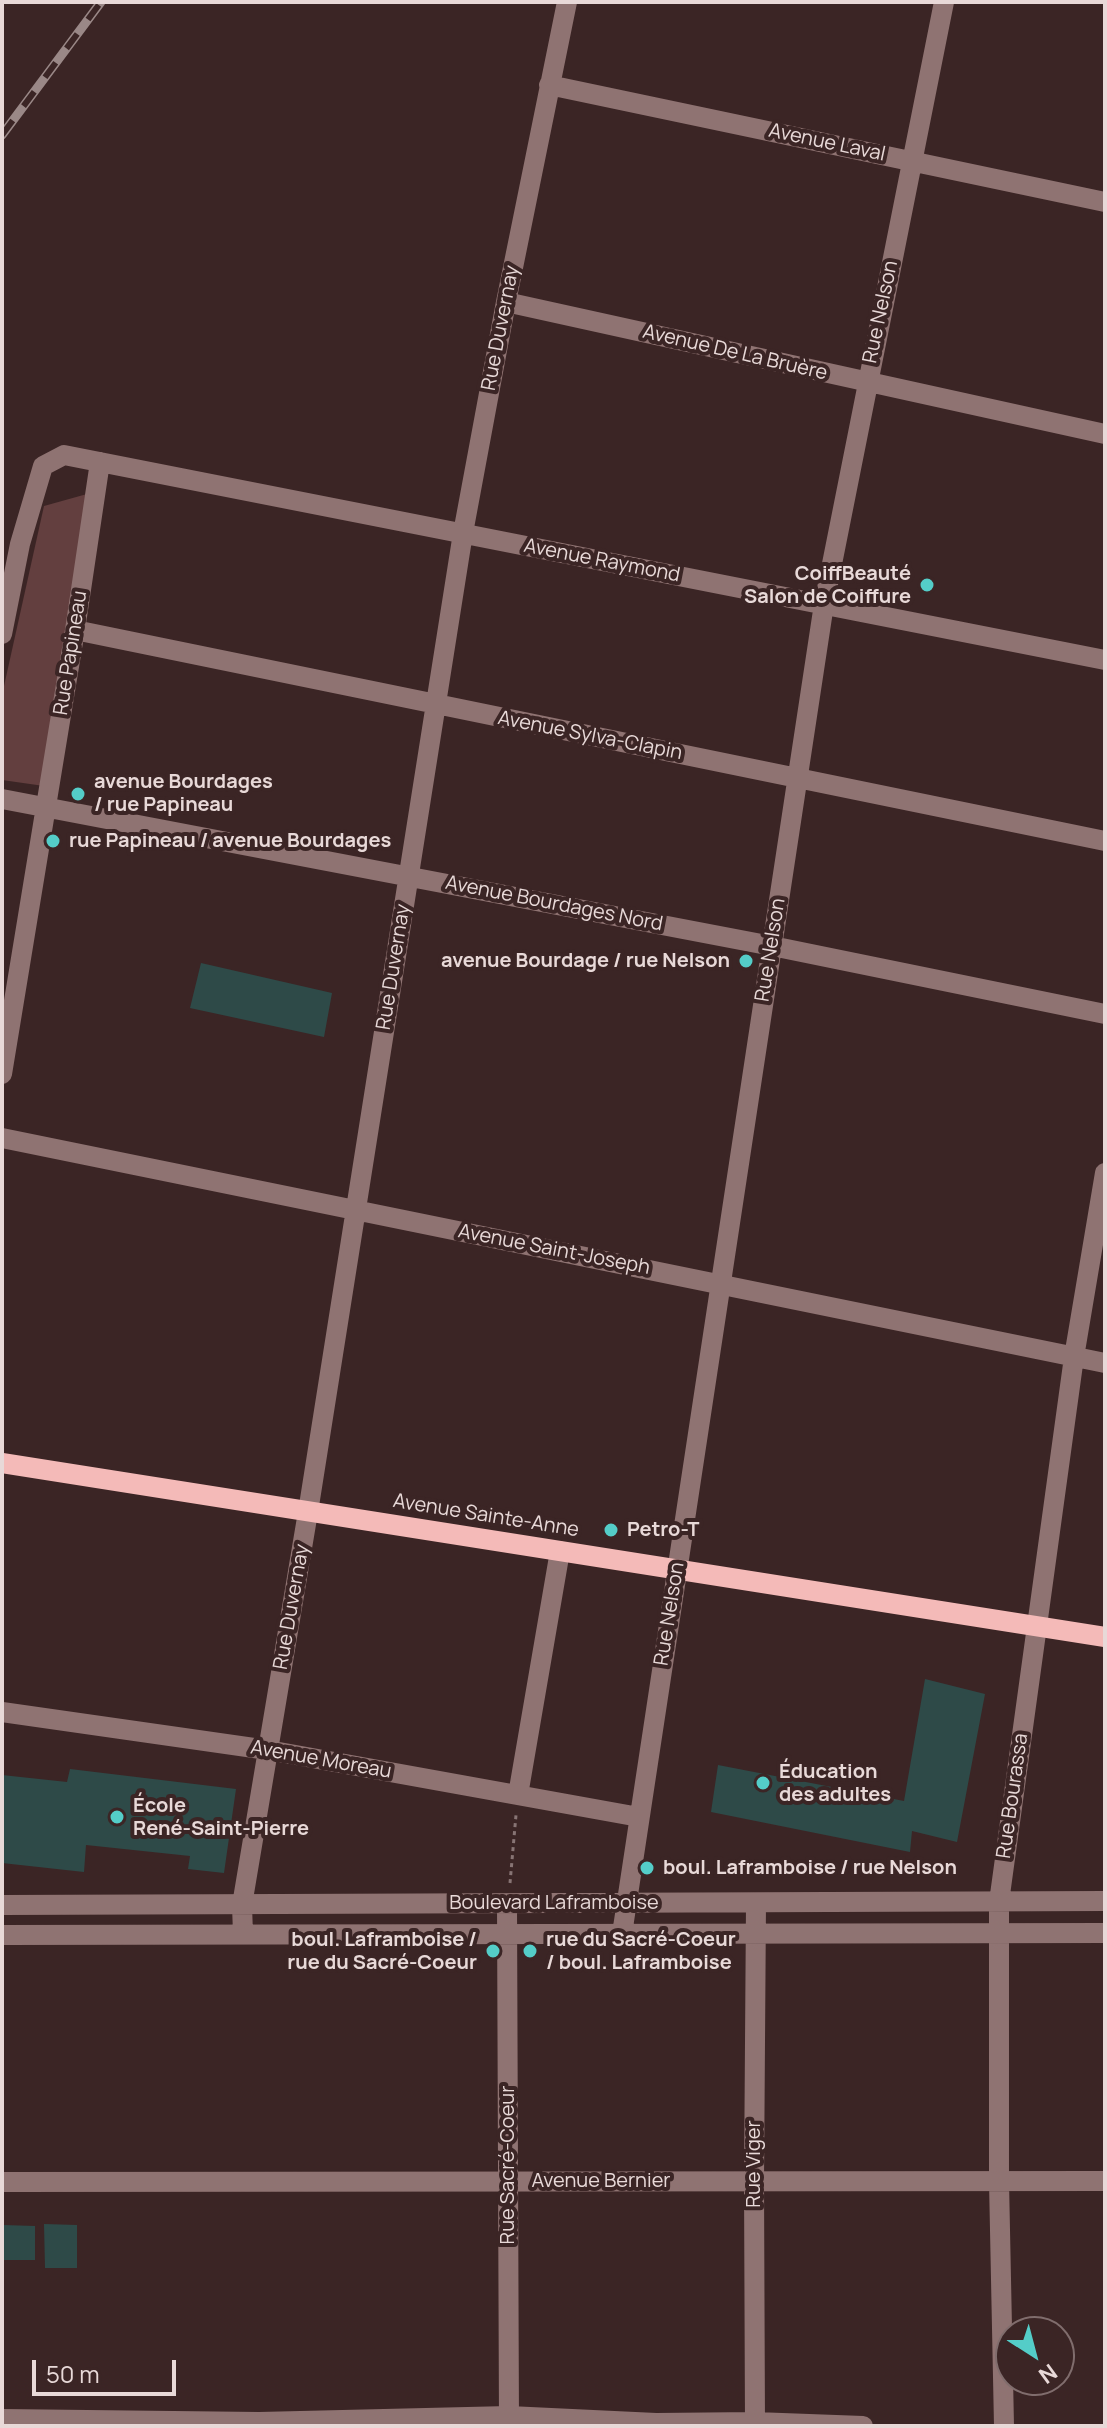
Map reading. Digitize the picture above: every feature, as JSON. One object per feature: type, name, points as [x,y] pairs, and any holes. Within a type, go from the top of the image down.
[{"type":"main road","name":"Avenue Sainte-Anne","points":[[2,1463],[1105,1637]]},
{"type":"street","name":"Rue Duvernay","points":[[243,1934],[242,1905],[308,1512],[463,533],[567,2]]},
{"type":"street","name":"Rue Nelson","points":[[622,1934],[824,604],[944,2]]},
{"type":"street","name":"Avenue Laval","points":[[549,85],[1105,202]]},
{"type":"street","name":"Avenue De La Bruère","points":[[506,302],[1105,434]]},
{"type":"street","points":[[2,634],[20,544],[43,466],[64,455],[100,462]]},
{"type":"street","name":"Avenue Raymond","points":[[100,462],[1105,660]]},
{"type":"street","name":"Rue Papineau","points":[[2,1074],[100,462]]},
{"type":"street","name":"Avenue Sylva-Clapin","points":[[75,630],[1105,841]]},
{"type":"street","name":"Avenue Bourdages Nord","points":[[2,799],[772,946],[1105,1014]]},
{"type":"street","name":"Avenue Saint-Joseph","points":[[2,1138],[1105,1363]]},
{"type":"street","name":"Rue Bourassa","points":[[1004,2426],[999,2181],[999,1902],[1074,1357],[1105,1173]]},
{"type":"street","points":[[518,1795],[560,1551]]},
{"type":"street","name":"Avenue Moreau","points":[[2,1712],[268,1750],[639,1817]]},
{"type":"street","name":"Boulevard Laframboise","points":[[2,1905],[242,1905],[508,1896],[627,1903],[1105,1901]]},
{"type":"street","name":"Rue Sacré-Coeur","points":[[508,1896],[509,2421]]},
{"type":"street","name":"Rue Viger","points":[[755,2424],[756,1903]]},
{"type":"street","name":"Boulevard Laframboise","points":[[2,1935],[1105,1933]]},
{"type":"street","name":"Avenue Bernier","points":[[2,2182],[1105,2181]]},
{"type":"street","points":[[2,2419],[863,2426]]},
{"type":"path","points":[[508,1896],[518,1795]]},
{"type":"shaded area","points":[[87,494],[44,786],[2,780],[2,695],[44,506]]},
{"type":"building","points":[[201,963],[332,993],[324,1037],[190,1008]]},
{"type":"building","name":"Éducation des adultes","points":[[925,1679],[985,1694],[957,1842],[912,1831],[910,1852],[711,1812],[718,1765],[904,1801]]},
{"type":"building","name":"École René-Saint-Pierre","points":[[70,1769],[236,1789],[224,1873],[188,1869],[190,1856],[86,1845],[84,1872],[2,1863],[2,1775],[67,1782]]},
{"type":"building","points":[[44,2224],[77,2225],[77,2268],[45,2268]]},
{"type":"building","points":[[3,2225],[35,2226],[35,2260],[4,2260]]},
{"type":"railway","points":[[2,135],[101,2]]},
{"type":"place","name":"CoiffBeauté Salon de Coiffure","points":[[927,585]]},
{"type":"place","name":"avenue Bourdages / rue Papineau","points":[[78,794]]},
{"type":"place","name":"rue Papineau / avenue Bourdages","points":[[53,841]]},
{"type":"place","name":"avenue Bourdage / rue Nelson","points":[[746,961]]},
{"type":"place","name":"Petro-T","points":[[611,1530]]},
{"type":"place","name":"Éducation des adultes","points":[[763,1783]]},
{"type":"place","name":"École René-Saint-Pierre","points":[[117,1817]]},
{"type":"place","name":"boul. Laframboise / rue Nelson","points":[[647,1868]]},
{"type":"place","name":"boul. Laframboise / rue du Sacré-Coeur","points":[[493,1951]]},
{"type":"place","name":"rue du Sacré-Coeur / boul. Laframboise","points":[[530,1951]]}]
